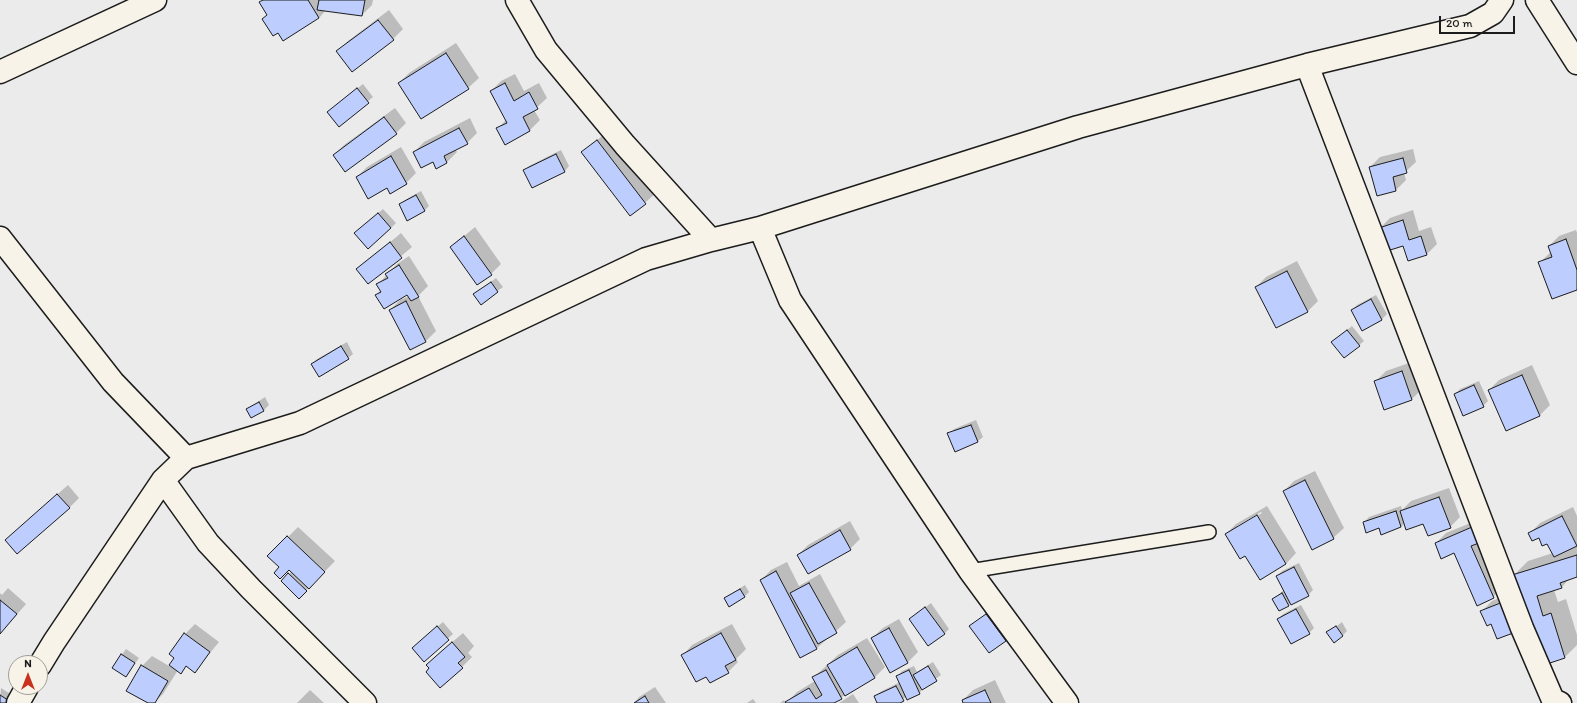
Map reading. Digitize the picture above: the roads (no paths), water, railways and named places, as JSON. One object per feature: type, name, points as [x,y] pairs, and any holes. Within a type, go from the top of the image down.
[{"type":"street","points":[[0,72],[155,0]]},
{"type":"street","points":[[516,0],[546,50],[625,145],[711,240]]},
{"type":"street","points":[[46,655],[163,480],[186,458],[300,423],[646,259],[711,240],[760,228],[1078,127],[1307,65],[1470,26],[1493,13],[1502,0]]},
{"type":"street","points":[[1537,0],[1577,63]]},
{"type":"street","points":[[1307,65],[1522,628],[1553,700],[1560,703]]},
{"type":"street","points":[[760,228],[790,300],[970,572],[1067,703]]},
{"type":"street","points":[[0,238],[114,382],[186,458]]},
{"type":"street","points":[[163,480],[208,543],[251,589],[365,703]]},
{"type":"lane","points":[[970,572],[1209,532]]}]
